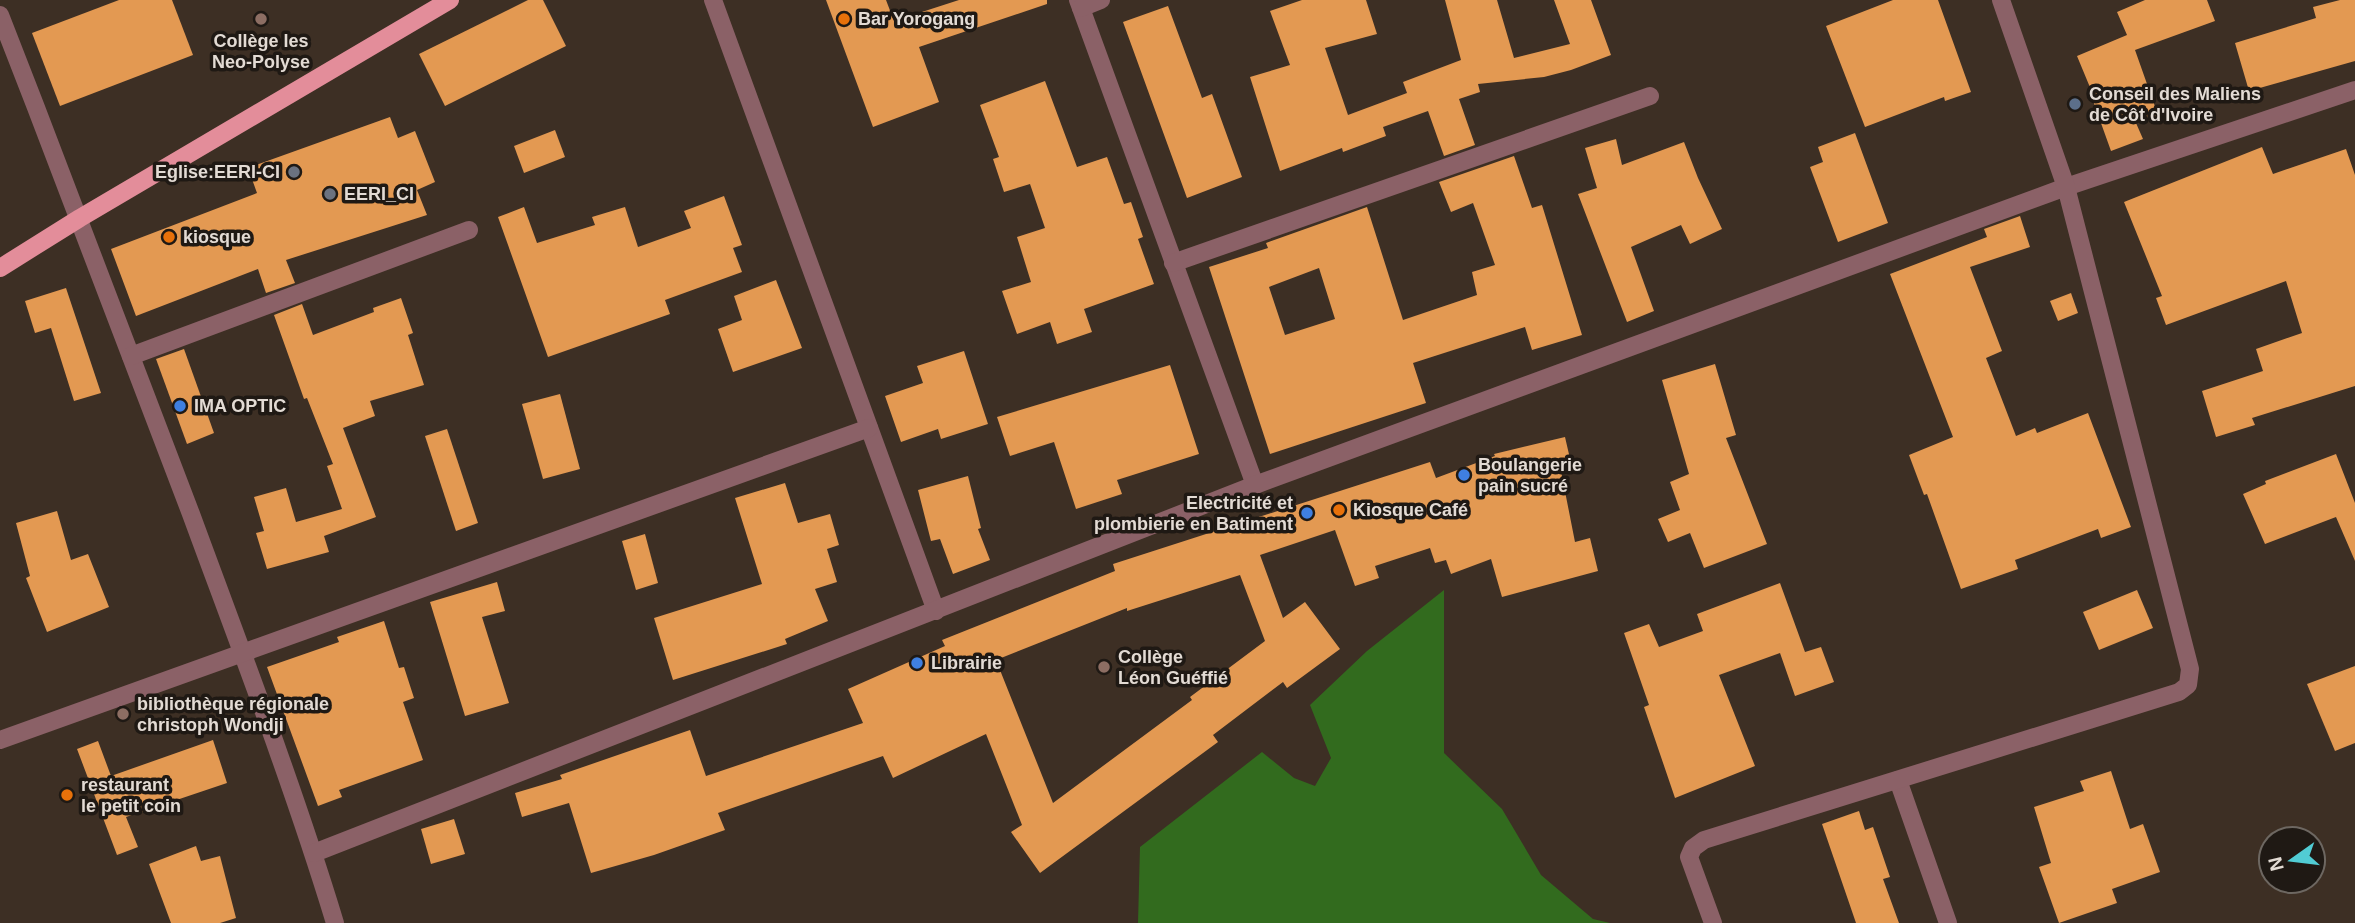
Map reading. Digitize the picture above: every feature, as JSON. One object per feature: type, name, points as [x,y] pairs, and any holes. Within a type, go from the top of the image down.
[{"type":"main road","points":[[0,268],[450,0]]},
{"type":"street","points":[[713,0],[936,611]]},
{"type":"street","points":[[1101,0],[1080,4],[1255,485]]},
{"type":"street","points":[[1713,923],[1689,857],[1693,848],[1704,840],[2179,692],[2188,685],[2190,669],[2066,187],[2001,0]]},
{"type":"street","points":[[0,15],[80,218],[242,653],[314,853],[335,923]]},
{"type":"street","points":[[314,853],[1255,485],[2066,187],[2355,90]]},
{"type":"street","points":[[1173,262],[1650,96]]},
{"type":"street","points":[[131,356],[469,230]]},
{"type":"street","points":[[0,740],[869,428]]},
{"type":"street","points":[[1898,780],[1948,923]]},
{"type":"green space","points":[[1444,590],[1444,753],[1502,809],[1541,875],[1593,919],[1610,923],[1138,923],[1140,847],[1262,752],[1294,778],[1315,786],[1331,758],[1310,705],[1367,651]]},
{"type":"building","points":[[119,0],[172,0],[193,55],[60,106],[32,33]]},
{"type":"building","points":[[528,0],[543,0],[566,46],[445,106],[419,54]]},
{"type":"building","points":[[826,0],[886,0],[894,21],[959,0],[1047,0],[1047,4],[919,47],[939,102],[873,127]]},
{"type":"building","points":[[1302,0],[1366,0],[1377,34],[1325,48],[1348,115],[1407,93],[1403,82],[1461,60],[1445,0],[1497,0],[1514,58],[1570,44],[1554,0],[1591,0],[1611,55],[1544,77],[1478,84],[1480,92],[1459,99],[1475,145],[1444,156],[1428,111],[1383,127],[1386,136],[1343,152],[1342,148],[1280,171],[1250,77],[1290,65],[1270,11]]},
{"type":"building","points":[[1893,0],[1938,0],[1971,92],[1945,101],[1944,97],[1865,127],[1826,26]]},
{"type":"building","points":[[2145,0],[2207,0],[2215,21],[2135,50],[2158,115],[2136,123],[2143,139],[2111,151],[2092,98],[2094,97],[2077,56],[2127,35],[2117,12]]},
{"type":"building","points":[[2340,0],[2355,0],[2355,61],[2249,91],[2235,43],[2316,18],[2313,7]]},
{"type":"building","points":[[1168,6],[1202,98],[1212,94],[1242,177],[1187,198],[1123,22]]},
{"type":"building","points":[[1045,81],[1077,167],[1107,157],[1124,204],[1131,202],[1143,237],[1138,239],[1154,284],[1084,309],[1092,332],[1057,344],[1050,322],[1017,334],[1002,291],[1031,282],[1017,237],[1045,228],[1030,184],[1004,192],[993,159],[999,157],[980,105]]},
{"type":"building","points":[[390,117],[398,138],[415,131],[435,182],[417,190],[427,215],[286,260],[295,283],[266,293],[258,269],[136,316],[111,249],[257,193],[248,168]]},
{"type":"building","points":[[555,130],[565,157],[524,173],[514,146]]},
{"type":"building","points":[[1855,133],[1888,223],[1838,242],[1810,167],[1823,162],[1818,147]]},
{"type":"building","points":[[1616,139],[1622,165],[1684,142],[1722,229],[1690,244],[1681,225],[1631,247],[1654,311],[1627,322],[1578,194],[1597,188],[1585,148]]},
{"type":"building","points":[[2262,147],[2273,174],[2346,149],[2355,175],[2355,386],[2252,418],[2255,425],[2216,437],[2202,391],[2263,371],[2256,349],[2302,333],[2286,281],[2166,325],[2156,298],[2162,296],[2124,202]]},
{"type":"building","points":[[1514,156],[1532,208],[1542,205],[1582,335],[1532,350],[1525,327],[1413,363],[1426,403],[1270,454],[1209,267],[1268,248],[1266,243],[1367,207],[1403,320],[1477,295],[1472,272],[1495,265],[1473,203],[1451,212],[1439,182]],"holes":[[[1319,268],[1335,319],[1285,335],[1269,287]]]},
{"type":"building","points":[[724,196],[742,245],[733,248],[742,272],[665,300],[670,314],[548,357],[498,217],[524,207],[537,243],[595,225],[592,217],[625,207],[638,247],[691,228],[684,211]]},
{"type":"building","points":[[2020,216],[2030,247],[1970,267],[2002,351],[1986,358],[2016,436],[2035,428],[2037,433],[2088,413],[2131,527],[2101,538],[2098,529],[2015,560],[2018,569],[1961,589],[1927,494],[1924,495],[1909,455],[1953,437],[1890,274],[1987,237],[1984,229]]},
{"type":"building","points":[[776,280],[802,348],[733,372],[718,329],[742,320],[734,296]]},
{"type":"building","points":[[66,288],[101,393],[74,401],[51,328],[35,333],[25,301]]},
{"type":"building","points":[[2071,293],[2078,313],[2058,321],[2050,301]]},
{"type":"building","points":[[401,298],[413,333],[408,335],[424,385],[370,401],[375,416],[343,428],[376,517],[324,536],[329,552],[267,569],[256,533],[264,531],[254,497],[286,488],[296,522],[342,509],[327,466],[333,464],[307,398],[304,399],[274,315],[302,304],[313,335],[374,312],[373,308]]},
{"type":"building","points":[[184,349],[214,433],[187,444],[156,359]]},
{"type":"building","points":[[964,351],[988,424],[941,439],[938,429],[901,442],[885,396],[923,383],[917,366]]},
{"type":"building","points":[[1715,364],[1736,435],[1726,438],[1767,544],[1704,568],[1690,533],[1668,542],[1658,519],[1680,510],[1670,482],[1689,474],[1662,380]]},
{"type":"building","points":[[1170,365],[1199,454],[1117,480],[1122,494],[1076,509],[1054,442],[1010,456],[997,417]]},
{"type":"building","points":[[560,394],[580,469],[543,479],[522,404]]},
{"type":"building","points":[[447,429],[478,523],[456,531],[425,436]]},
{"type":"building","points":[[1565,437],[1571,463],[1560,466],[1575,542],[1590,538],[1598,571],[1502,597],[1491,559],[1451,574],[1446,560],[1435,563],[1430,548],[1375,566],[1379,578],[1355,586],[1335,530],[1260,555],[1283,618],[1305,602],[1340,649],[1287,688],[1283,682],[1213,735],[1218,742],[1040,873],[1011,832],[1022,825],[986,734],[893,778],[883,756],[718,813],[725,830],[654,855],[591,873],[569,803],[522,817],[515,793],[562,779],[560,775],[690,730],[706,776],[863,723],[848,689],[945,646],[942,640],[1115,571],[1113,564],[1430,462],[1436,478],[1495,456],[1494,454]],"holes":[[[1240,575],[1265,641],[1190,697],[1192,700],[1053,803],[996,660],[1127,608],[1127,611]]]},
{"type":"building","points":[[2336,454],[2355,503],[2355,561],[2336,517],[2265,544],[2243,494],[2266,484],[2265,481]]},
{"type":"building","points":[[968,476],[981,528],[978,529],[990,560],[953,574],[940,539],[931,541],[918,490]]},
{"type":"building","points":[[785,483],[798,523],[830,514],[839,545],[827,549],[837,582],[815,589],[828,621],[785,639],[787,644],[673,680],[654,618],[762,584],[735,498]]},
{"type":"building","points":[[57,511],[71,560],[88,554],[109,607],[47,632],[26,578],[30,576],[16,523]]},
{"type":"building","points":[[645,534],[658,583],[636,590],[622,541]]},
{"type":"building","points":[[497,582],[505,611],[482,617],[509,703],[465,716],[430,602]]},
{"type":"building","points":[[1780,583],[1805,652],[1821,647],[1834,682],[1795,696],[1780,653],[1719,675],[1755,766],[1675,798],[1644,707],[1649,705],[1624,633],[1649,624],[1659,647],[1703,631],[1697,614]]},
{"type":"building","points":[[2137,590],[2153,628],[2099,650],[2083,612]]},
{"type":"building","points":[[384,621],[399,668],[404,667],[414,698],[403,702],[423,760],[339,790],[342,797],[318,806],[267,667],[339,642],[337,637]]},
{"type":"building","points":[[2355,666],[2355,743],[2335,751],[2307,684]]},
{"type":"building","points":[[213,740],[227,783],[126,817],[138,847],[117,855],[77,749],[98,741],[111,776]]},
{"type":"building","points":[[2111,771],[2130,829],[2143,824],[2160,872],[2112,889],[2117,903],[2059,923],[2039,867],[2051,863],[2034,807],[2084,791],[2080,781]]},
{"type":"building","points":[[1859,811],[1865,830],[1873,827],[1890,877],[1883,879],[1899,923],[1856,923],[1822,824]]},
{"type":"building","points":[[454,819],[465,854],[431,864],[421,829]]},
{"type":"building","points":[[196,846],[201,861],[220,856],[236,918],[220,923],[171,923],[149,864]]},
{"type":"place","name":"Collège les Neo-Polyse","points":[[261,19]]},
{"type":"place","name":"Bar Yorogang","points":[[844,19]]},
{"type":"place","name":"Conseil des Maliens de Côt d'Ivoire","points":[[2075,104]]},
{"type":"place","name":"Eglise:EERI-CI","points":[[294,172]]},
{"type":"place","name":"EERI_CI","points":[[330,194]]},
{"type":"place","name":"kiosque","points":[[169,237]]},
{"type":"place","name":"IMA OPTIC","points":[[180,406]]},
{"type":"place","name":"Boulangerie pain sucré","points":[[1464,475]]},
{"type":"place","name":"Kiosque Café","points":[[1339,510]]},
{"type":"place","name":"Electricité et plombierie en Batiment","points":[[1307,513]]},
{"type":"place","name":"Librairie","points":[[917,663]]},
{"type":"place","name":"Collège Léon Guéffié","points":[[1104,667]]},
{"type":"place","name":"bibliothèque régionale christoph Wondji","points":[[123,714]]},
{"type":"place","name":"restaurant le petit coin","points":[[67,795]]}]
